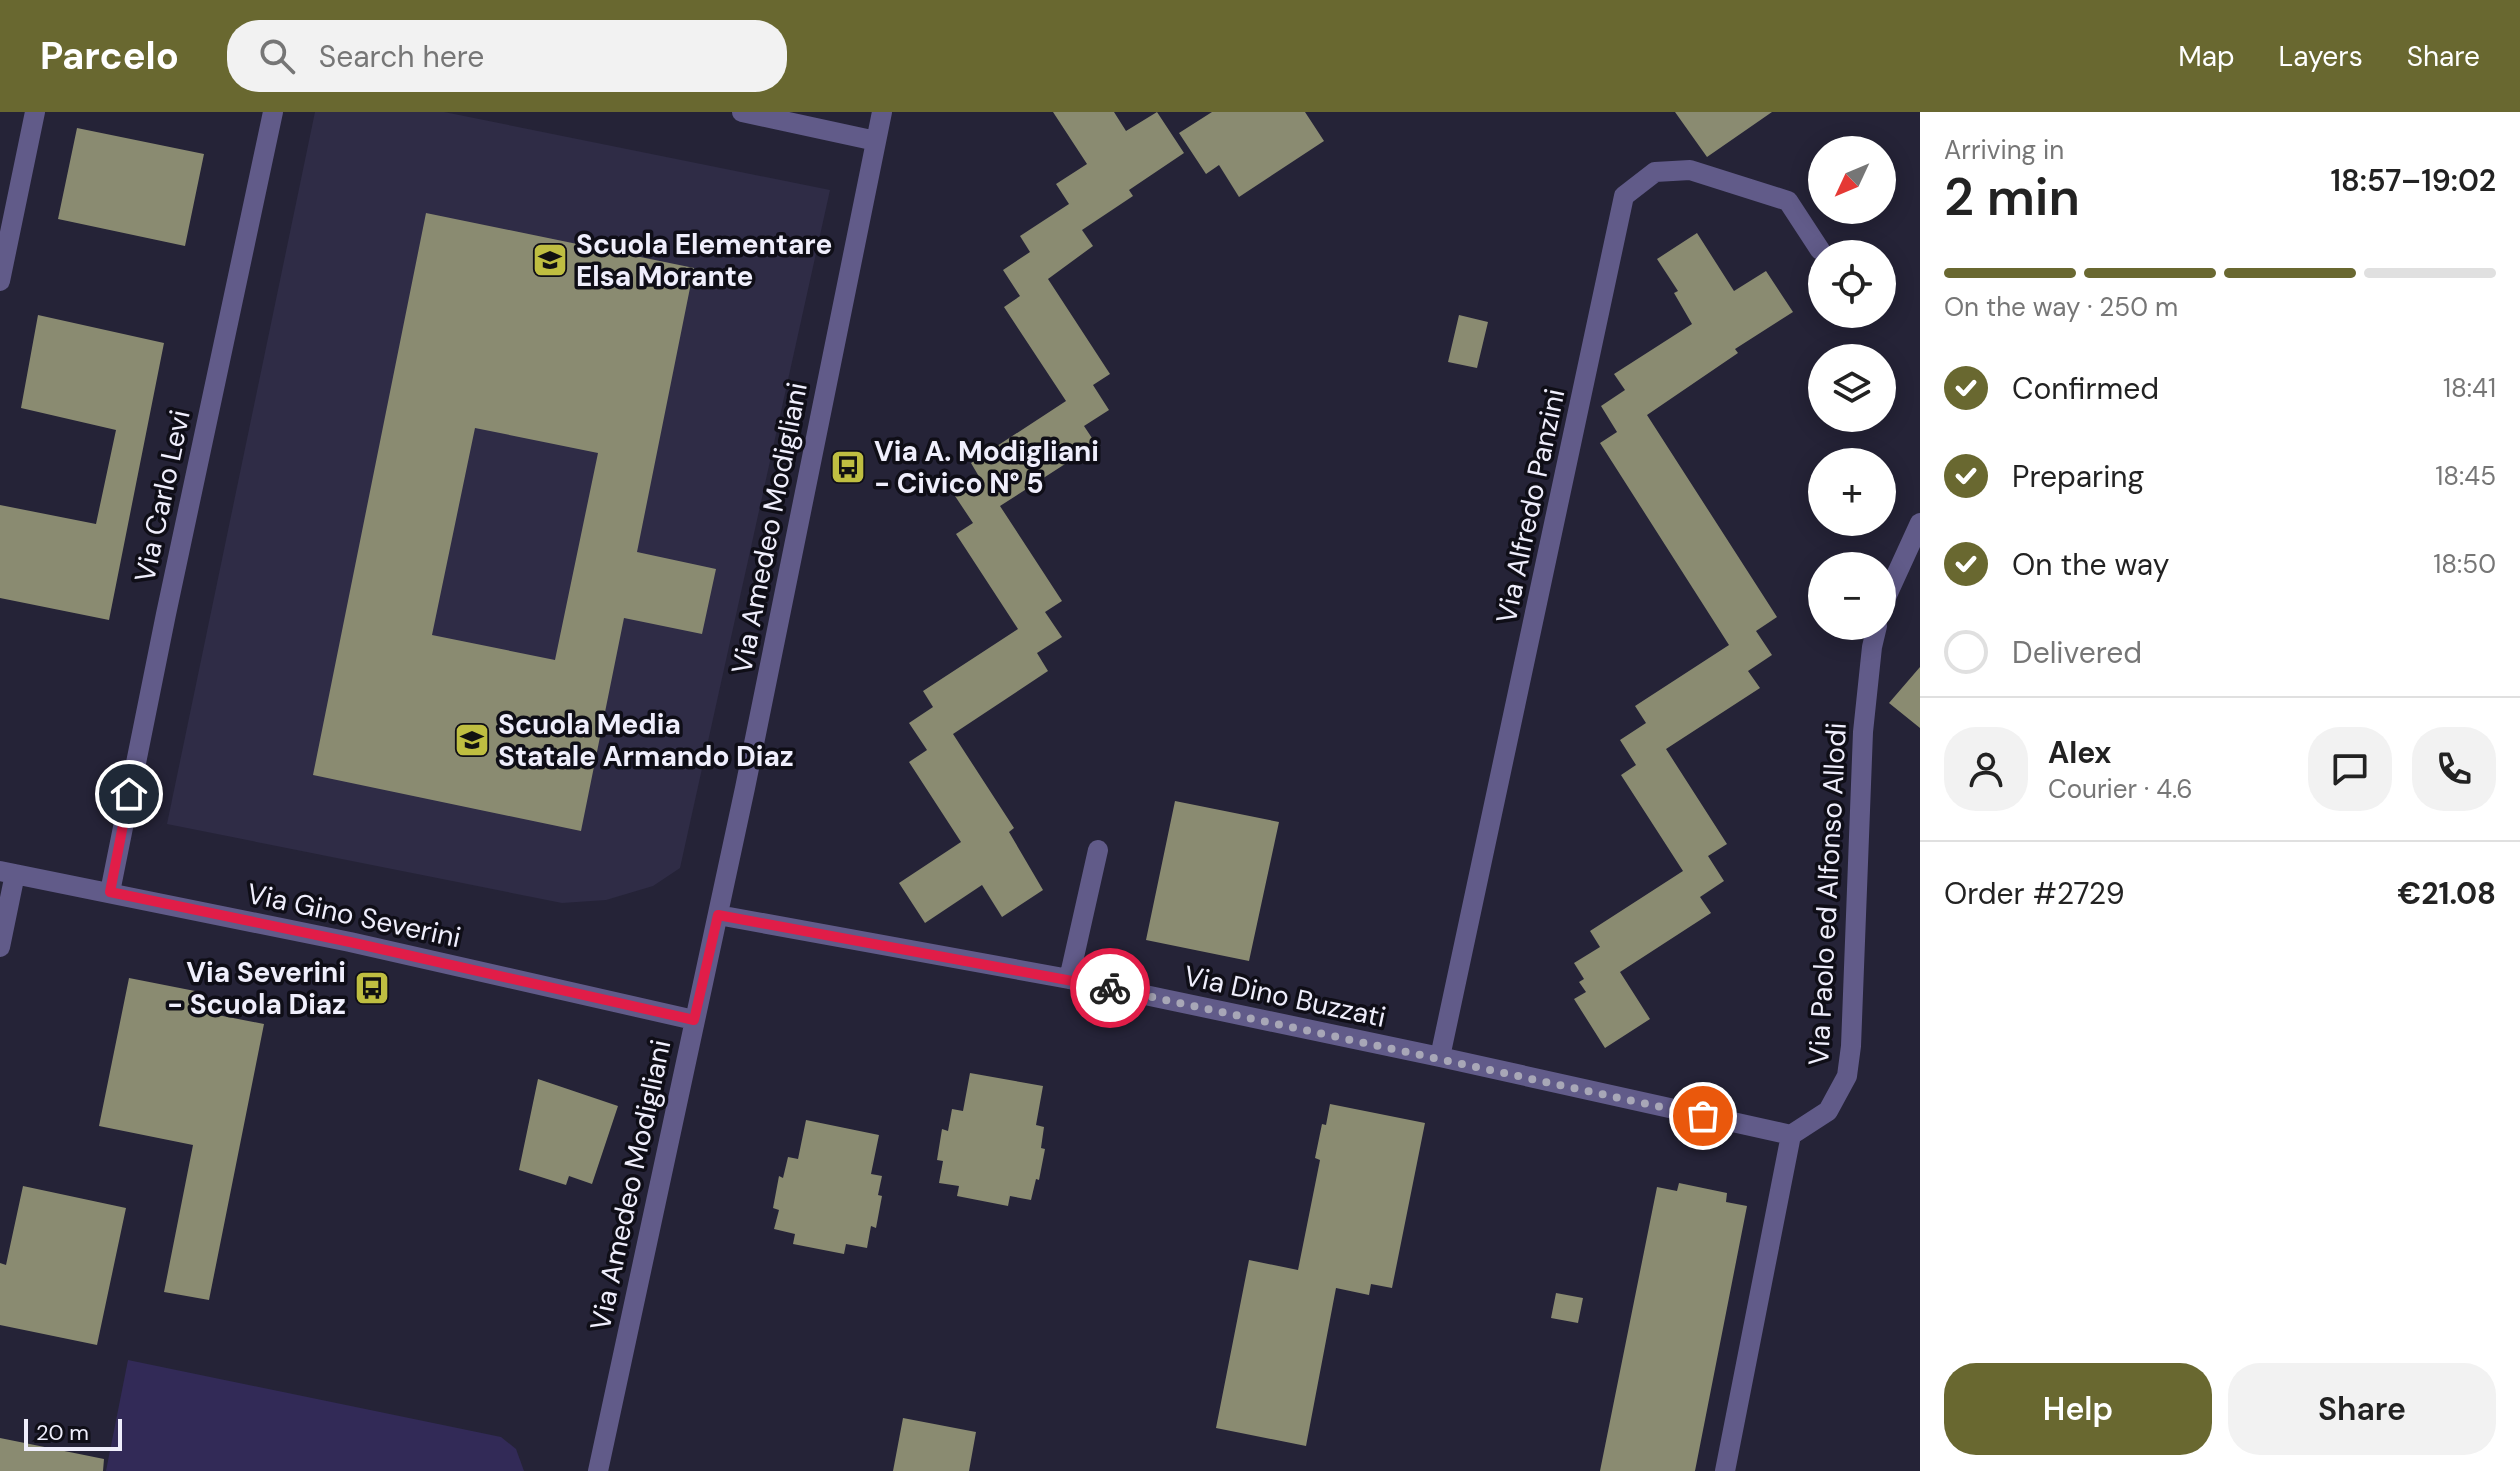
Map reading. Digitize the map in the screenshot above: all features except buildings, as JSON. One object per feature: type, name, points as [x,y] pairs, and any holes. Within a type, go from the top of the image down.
[{"type":"street","points":[[0,281],[35,112]]},
{"type":"street","name":"Via Carlo Levi","points":[[110,892],[273,112]]},
{"type":"street","points":[[742,112],[876,141]]},
{"type":"street","name":"Via Amedeo Modigliani","points":[[598,1471],[718,915],[882,112]]},
{"type":"street","name":"Via Alfredo Panzini","points":[[1440,1057],[1624,196],[1655,172],[1690,170],[1788,201],[1813,240]]},
{"type":"street","points":[[1896,575],[1920,523]]},
{"type":"street","name":"Via Paolo ed Alfonso Allodi","points":[[1791,1135],[1828,1111],[1847,1076],[1851,1046],[1863,732],[1874,640]]},
{"type":"street","points":[[1069,979],[1098,850]]},
{"type":"street","points":[[0,947],[8,872]]},
{"type":"street","name":"Via Gino Severini","points":[[8,872],[350,942],[694,1020]]},
{"type":"street","name":"Via Dino Buzzati","points":[[718,915],[1069,979],[1791,1135]]},
{"type":"street","points":[[1725,1471],[1791,1135]]},
{"type":"shaded area","points":[[315,112],[444,112],[830,190],[680,868],[653,886],[606,900],[562,903],[167,824]]},
{"type":"shaded area","points":[[128,1360],[501,1437],[516,1449],[524,1471],[106,1471]]},
{"type":"way so far","points":[[1110,988],[1703,1116]]},
{"type":"place","name":"Scuola Elementare Elsa Morante","points":[[550,260]]},
{"type":"place","name":"Via A. Modigliani - Civico N° 5","points":[[848,467]]},
{"type":"place","name":"Scuola Media Statale Armando Diaz","points":[[472,740]]},
{"type":"place","name":"Via Severini - Scuola Diaz","points":[[372,988]]},
{"type":"route","points":[[129,794],[110,892],[350,942],[694,1020],[718,915],[1110,988]]}]
